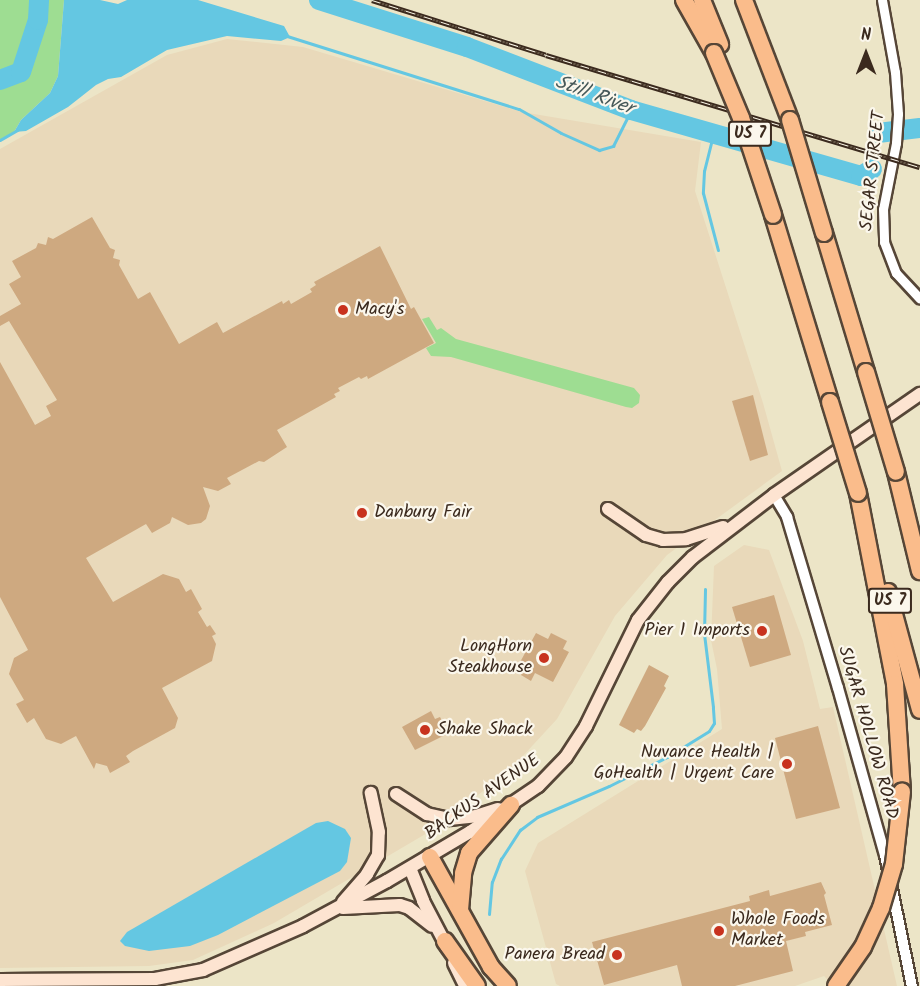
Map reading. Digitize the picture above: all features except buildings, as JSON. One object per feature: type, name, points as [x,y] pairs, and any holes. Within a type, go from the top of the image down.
[{"type":"highway","points":[[684,0],[719,54]]},
{"type":"highway","points":[[702,0],[719,54]]},
{"type":"highway","points":[[744,0],[769,61]]},
{"type":"highway","points":[[754,0],[769,61]]},
{"type":"highway","name":"US 7","points":[[719,54],[773,215],[858,493],[920,710]]},
{"type":"highway","name":"US 7","points":[[769,61],[790,120],[920,551]]},
{"type":"highway","points":[[896,472],[920,570]]},
{"type":"highway","points":[[836,986],[863,947],[881,908],[894,864],[902,792],[895,684],[858,493]]},
{"type":"highway","points":[[460,911],[462,873],[469,853],[511,805]]},
{"type":"highway","points":[[430,857],[490,967],[508,986]]},
{"type":"highway","points":[[445,941],[477,986]]},
{"type":"main road","name":"BACKUS AVENUE","points":[[0,980],[131,980],[180,975],[227,961],[338,908],[430,857],[511,805],[547,778],[566,757],[586,726],[627,639],[647,607],[693,556],[774,495],[920,394]]},
{"type":"main road","points":[[608,509],[646,535],[663,540],[700,536],[738,521]]},
{"type":"main road","points":[[338,908],[368,874],[378,855],[379,832],[371,793]]},
{"type":"main road","points":[[396,794],[427,814],[449,819],[476,816],[511,805]]},
{"type":"main road","points":[[410,868],[423,901],[445,941],[465,986]]},
{"type":"main road","points":[[338,908],[390,905],[409,908],[426,920],[445,941]]},
{"type":"street","name":"SEGAR STREET","points":[[882,0],[895,72],[898,114],[896,143],[883,210],[884,242],[896,273],[920,299]]},
{"type":"street","name":"SUGAR HOLLOW ROAD","points":[[774,495],[787,517],[885,855],[912,986]]},
{"type":"shaded area","name":"Danbury Fair","points":[[227,39],[303,47],[522,112],[701,142],[695,191],[763,403],[782,471],[667,555],[615,616],[557,719],[509,771],[434,829],[274,923],[193,960],[149,966],[0,968],[0,149],[167,55]]},
{"type":"shaded area","points":[[744,545],[769,550],[803,641],[820,709],[833,707],[897,986],[834,986],[824,976],[795,986],[560,986],[556,984],[525,871],[538,843],[722,729],[717,669],[711,640],[714,566]]},
{"type":"green space","points":[[0,0],[64,0],[58,76],[50,93],[21,120],[14,132],[0,140]]},
{"type":"green space","points":[[429,317],[437,330],[441,328],[456,339],[634,388],[640,395],[639,403],[632,408],[626,407],[451,357],[431,356],[426,348],[436,343],[422,319]]},
{"type":"water","points":[[64,0],[100,0],[118,4],[127,0],[198,0],[284,26],[290,37],[281,41],[227,36],[167,50],[121,77],[108,79],[96,85],[68,107],[26,131],[14,132],[21,120],[50,93],[58,76]]},
{"type":"water","points":[[328,821],[345,829],[351,838],[347,862],[340,871],[218,935],[190,946],[149,951],[125,946],[120,941],[127,932],[316,823]]},
{"type":"waterway","name":"Still River","points":[[0,80],[21,72],[38,20],[39,0]]},
{"type":"waterway","name":"Still River","points":[[319,0],[467,47],[631,110],[861,176],[872,169]]},
{"type":"waterway","points":[[287,36],[519,109],[561,133],[599,150],[613,146],[631,110]]},
{"type":"waterway","name":"Still River","points":[[878,133],[920,128]]},
{"type":"waterway","points":[[0,140],[17,130]]},
{"type":"waterway","points":[[713,135],[704,171],[703,193],[718,250]]},
{"type":"waterway","points":[[489,914],[492,882],[501,859],[520,830],[537,817],[609,786],[667,757],[709,731],[714,723],[704,634],[705,589]]},
{"type":"railway","points":[[372,0],[546,55],[920,167]]},
{"type":"place","name":"Macy's","points":[[343,310]]},
{"type":"place","name":"Danbury Fair","points":[[362,513]]},
{"type":"place","name":"Pier 1 Imports","points":[[762,631]]},
{"type":"place","name":"LongHorn Steakhouse","points":[[544,658]]},
{"type":"place","name":"Shake Shack","points":[[425,730]]},
{"type":"place","name":"Nuvance Health | GoHealth | Urgent Care","points":[[787,764]]},
{"type":"place","name":"Whole Foods Market","points":[[719,931]]},
{"type":"place","name":"Panera Bread","points":[[617,955]]}]
